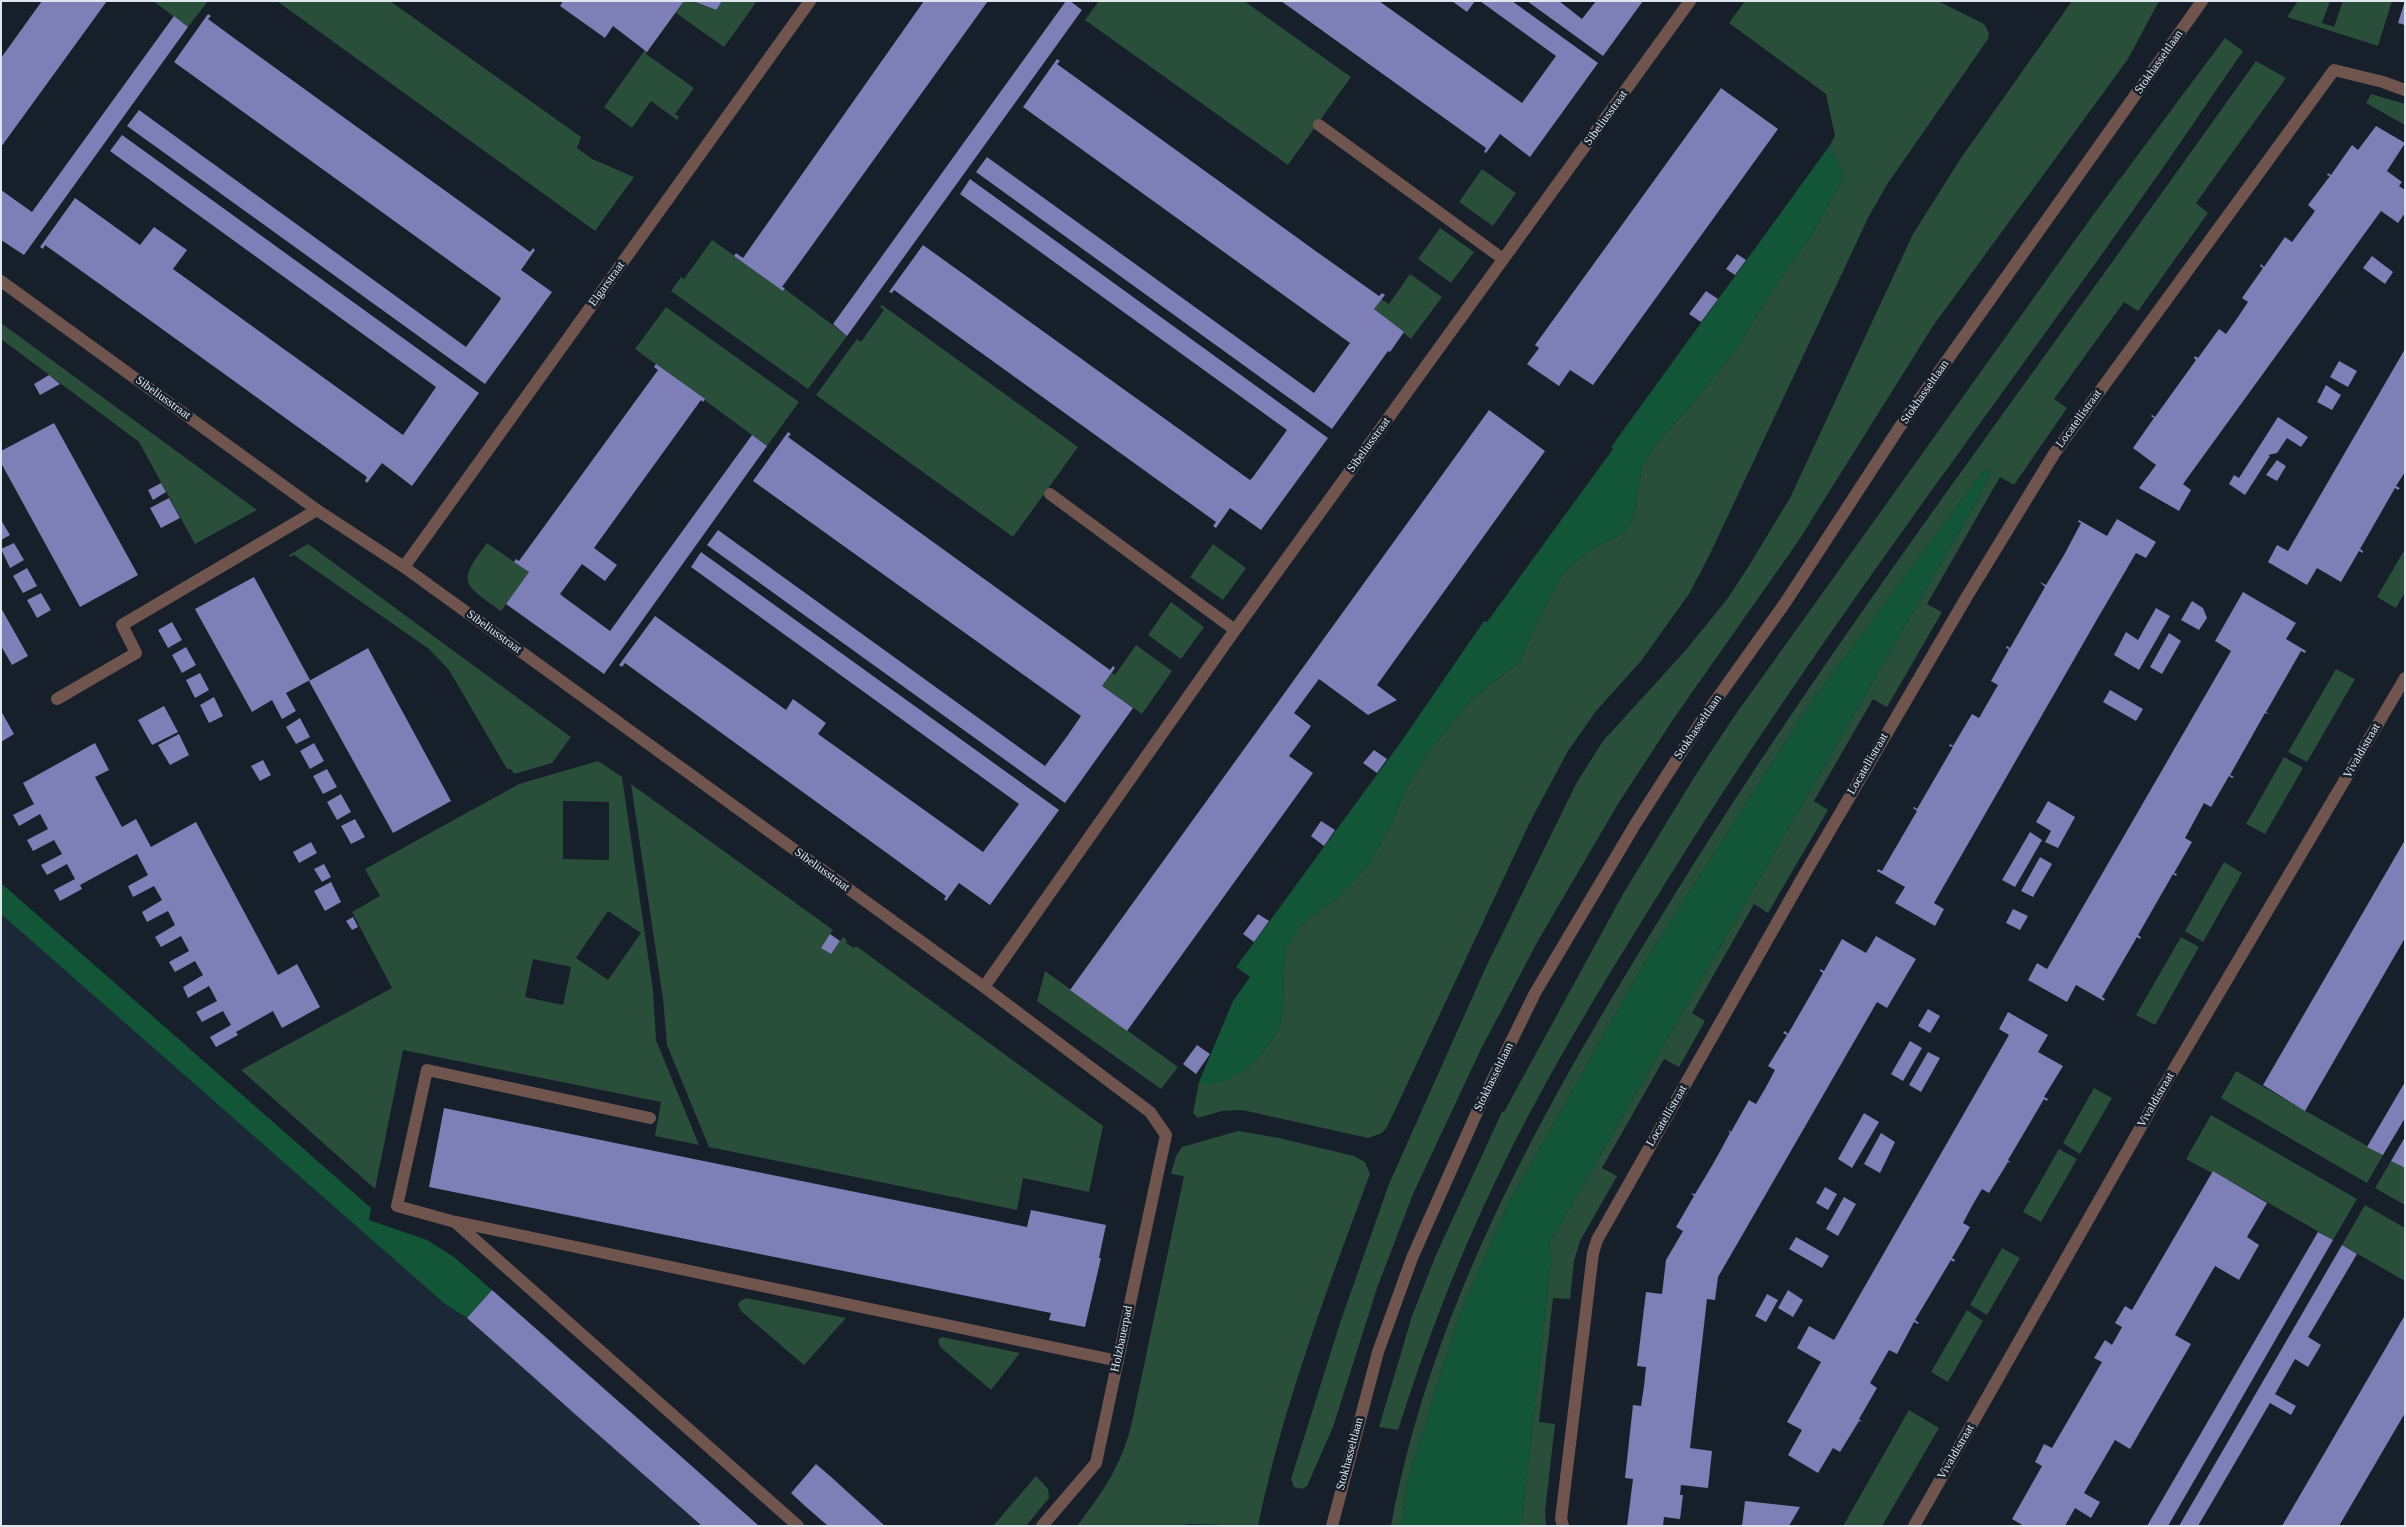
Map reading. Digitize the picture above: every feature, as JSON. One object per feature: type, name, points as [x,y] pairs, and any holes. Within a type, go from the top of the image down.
[{"type":"street","name":"Elgarstraat","points":[[404,567],[810,1]]},
{"type":"street","name":"Sibeliusstraat","points":[[984,986],[1234,630],[1690,1]]},
{"type":"street","name":"Stokhasseltlaan","points":[[1332,1526],[1378,1352],[1412,1258],[1464,1139],[1535,993],[1636,823],[1706,714],[1785,604],[1899,428],[2202,1]]},
{"type":"street","name":"Locatellistraat","points":[[1563,1526],[1561,1519],[1563,1499],[1596,1240],[1804,875],[1961,606],[2054,454],[2334,70],[2383,82],[2405,90]]},
{"type":"street","points":[[1319,125],[1503,259]]},
{"type":"street","name":"Sibeliusstraat","points":[[2,283],[317,510],[404,567],[984,986],[1150,1112],[1166,1135]]},
{"type":"street","points":[[1050,494],[1234,630]]},
{"type":"street","points":[[57,699],[136,652],[122,625],[317,510]]},
{"type":"street","name":"Vivaldistraat","points":[[1914,1526],[2167,1081],[2405,678]]},
{"type":"street","points":[[650,1118],[427,1070],[396,1206],[455,1222],[1118,1362]]},
{"type":"street","name":"Holzbauerpad","points":[[1042,1526],[1096,1463],[1166,1135]]},
{"type":"street","points":[[455,1222],[798,1526]]},
{"type":"shaded area","points":[[1,914],[445,1304],[467,1318],[702,1526],[1,1526]]},
{"type":"green space","points":[[153,1],[208,1],[188,27]]},
{"type":"green space","points":[[277,1],[390,1],[581,137],[577,148],[592,159],[634,177],[595,231]]},
{"type":"green space","points":[[684,1],[692,1],[715,10],[722,1],[757,1],[724,47],[676,13]]},
{"type":"green space","points":[[1099,1],[1244,1],[1351,77],[1288,165],[1085,20]]},
{"type":"green space","points":[[1745,1],[1938,1],[1984,24],[1989,33],[1988,39],[1888,183],[1869,216],[1710,554],[1689,594],[1641,661],[1596,711],[1568,751],[1530,822],[1387,1127],[1382,1133],[1368,1138],[1242,1110],[1222,1111],[1198,1118],[1193,1113],[1199,1082],[1203,1085],[1262,1054],[1280,1028],[1284,998],[1283,973],[1286,946],[1301,925],[1341,895],[1369,864],[1388,830],[1407,788],[1427,754],[1471,700],[1520,661],[1535,625],[1564,572],[1586,553],[1625,532],[1634,516],[1642,466],[1657,443],[1693,403],[1737,348],[1771,292],[1811,236],[1844,176],[1830,145],[1835,136],[1826,94],[1729,23]]},
{"type":"green space","points":[[2072,1],[2159,1],[2128,59],[1933,326],[1797,543],[1674,718],[1618,804],[1539,939],[1480,1051],[1413,1194],[1377,1288],[1333,1427],[1307,1486],[1302,1489],[1294,1487],[1291,1479],[1340,1323],[1389,1184],[1485,969],[1577,782],[1603,741],[1685,651],[1728,598],[1750,564],[1790,498],[1913,234],[1961,158]]},
{"type":"green space","points":[[2298,1],[2330,1],[2322,23],[2334,27],[2343,1],[2392,1],[2378,46],[2287,17]]},
{"type":"green space","points":[[2225,38],[2243,51],[2081,284],[1838,622],[1722,794],[1621,955],[1556,1066],[1496,1180],[1442,1304],[1398,1430],[1379,1427],[1412,1316],[1436,1255],[1502,1112],[1504,1112],[1623,894],[1733,718],[2093,215]]},
{"type":"green space","points":[[645,50],[646,54],[694,88],[675,114],[679,117],[677,120],[651,101],[632,128],[604,107]]},
{"type":"green space","points":[[2256,61],[2286,78],[2196,203],[2208,213],[2138,311],[2124,302],[2054,399],[2067,408],[2014,485],[2000,477],[1927,604],[1942,612],[1887,707],[1873,699],[1814,801],[1828,810],[1768,913],[1754,904],[1692,1013],[1705,1021],[1679,1067],[1664,1059],[1602,1168],[1617,1176],[1580,1241],[1574,1261],[1570,1299],[1553,1298],[1539,1422],[1555,1424],[1545,1512],[1546,1526],[1517,1526],[1522,1521],[1552,1252],[1550,1251],[1549,1244],[1979,497],[1991,472],[1985,469],[1811,702],[1647,958],[1506,1208],[1458,1319],[1407,1483],[1401,1526],[1391,1526],[1411,1441],[1436,1358],[1468,1276],[1503,1197],[1585,1043],[1716,829],[1843,639]]},
{"type":"green space","points":[[2371,94],[2405,104],[2405,125],[2366,103]]},
{"type":"green space","points":[[1830,145],[1844,176],[1811,236],[1771,292],[1737,348],[1693,403],[1657,443],[1642,466],[1634,516],[1625,532],[1586,553],[1564,572],[1535,625],[1520,661],[1471,700],[1427,754],[1407,788],[1388,830],[1369,864],[1341,895],[1301,925],[1286,947],[1283,973],[1284,998],[1280,1028],[1262,1054],[1245,1070],[1221,1083],[1203,1085],[1199,1082],[1233,1001],[1250,977],[1236,967],[1403,739],[1484,621],[1487,622],[1613,449],[1611,447]]},
{"type":"green space","points":[[1482,169],[1516,193],[1493,226],[1459,202]]},
{"type":"green space","points":[[1440,228],[1474,252],[1451,283],[1418,259]]},
{"type":"green space","points":[[712,240],[783,290],[785,289],[847,336],[808,389],[671,291],[681,277],[684,279]]},
{"type":"green space","points":[[1410,274],[1442,297],[1411,339],[1374,309],[1381,299],[1389,304]]},
{"type":"green space","points":[[882,305],[1078,447],[1013,537],[816,395],[857,339],[861,342],[884,310],[880,307]]},
{"type":"green space","points":[[666,307],[799,402],[767,446],[635,349]]},
{"type":"green space","points":[[1,323],[257,510],[195,544],[139,442],[1,339]]},
{"type":"green space","points":[[1985,469],[1991,472],[1979,497],[1549,1244],[1550,1251],[1552,1252],[1522,1521],[1517,1526],[1401,1526],[1407,1483],[1458,1319],[1506,1208],[1647,958],[1811,702]]},
{"type":"green space","points":[[487,543],[529,572],[501,611],[478,594],[468,582],[471,567]]},
{"type":"green space","points":[[308,544],[571,737],[552,763],[514,774],[511,769],[507,769],[449,670],[429,649],[294,555],[290,557],[289,555]]},
{"type":"green space","points":[[1213,544],[1246,568],[1223,600],[1190,577]]},
{"type":"green space","points":[[2405,549],[2405,592],[2396,608],[2377,597]]},
{"type":"green space","points":[[1171,602],[1204,627],[1181,659],[1148,635]]},
{"type":"green space","points":[[1136,645],[1172,671],[1142,714],[1102,686],[1112,673],[1115,675]]},
{"type":"green space","points":[[2336,669],[2355,679],[2307,762],[2288,752]]},
{"type":"green space","points":[[2284,757],[2303,768],[2265,834],[2246,824]]},
{"type":"green space","points":[[598,761],[622,777],[653,990],[656,1040],[699,1145],[655,1136],[661,1102],[403,1050],[375,1189],[241,1070],[392,988],[352,912],[380,896],[365,869],[519,784]],"holes":[[[563,801],[609,802],[609,860],[563,859]],[[608,911],[641,933],[608,980],[576,958]],[[533,959],[571,967],[563,1005],[525,997]]]},
{"type":"green space","points":[[631,784],[833,930],[821,948],[831,954],[843,937],[847,940],[846,943],[854,948],[856,946],[1103,1126],[1089,1192],[1023,1178],[1017,1210],[709,1147],[667,1045],[663,999]]},
{"type":"green space","points":[[2224,862],[2242,873],[2203,942],[2185,931]]},
{"type":"green space","points":[[1,883],[371,1208],[369,1220],[427,1240],[454,1257],[492,1290],[467,1318],[445,1304],[1,914]]},
{"type":"green space","points":[[2181,937],[2199,947],[2155,1025],[2136,1015]]},
{"type":"green space","points":[[1045,971],[1178,1067],[1161,1089],[1037,1001]]},
{"type":"green space","points":[[2236,1071],[2383,1155],[2367,1183],[2221,1098]]},
{"type":"green space","points":[[2094,1088],[2112,1098],[2080,1154],[2063,1143]]},
{"type":"green space","points":[[2211,1115],[2357,1199],[2333,1240],[2213,1171],[2212,1173],[2186,1159]]},
{"type":"green space","points":[[1238,1131],[1279,1138],[1354,1156],[1365,1162],[1370,1174],[1322,1304],[1293,1392],[1268,1481],[1258,1526],[1190,1524],[1173,1526],[1077,1526],[1117,1465],[1128,1438],[1184,1176],[1171,1174],[1176,1156],[1182,1147]]},
{"type":"green space","points":[[2059,1149],[2077,1159],[2041,1222],[2023,1212]]},
{"type":"green space","points":[[2391,1161],[2405,1168],[2405,1205],[2375,1188]]},
{"type":"green space","points":[[2365,1205],[2405,1228],[2405,1281],[2342,1245]]},
{"type":"green space","points":[[2002,1248],[2020,1258],[1987,1315],[1970,1305]]},
{"type":"green space","points":[[746,1298],[846,1318],[804,1365],[741,1311],[738,1305],[740,1301]]},
{"type":"green space","points":[[1967,1310],[1983,1321],[1948,1382],[1931,1372]]},
{"type":"green space","points":[[942,1337],[1020,1353],[991,1390],[940,1347],[938,1340]]},
{"type":"green space","points":[[1909,1410],[1939,1428],[1882,1526],[1843,1526]]},
{"type":"green space","points":[[1036,1476],[1048,1489],[1049,1498],[1026,1526],[993,1526]]},
{"type":"building","points":[[42,1],[107,1],[1,147],[1,58]]},
{"type":"building","points":[[563,1],[684,1],[647,52],[613,26],[605,38],[560,6]]},
{"type":"building","points":[[693,1],[722,1],[716,10]]},
{"type":"building","points":[[924,1],[988,1],[782,287],[785,288],[783,291],[734,256],[736,253],[743,258]]},
{"type":"building","points":[[1066,1],[1070,1],[1082,10],[847,336],[833,324]]},
{"type":"building","points":[[1281,1],[1379,1],[1522,103],[1556,56],[1480,1],[1512,1],[1598,63],[1530,157],[1500,134],[1486,153],[1484,152],[1486,148]]},
{"type":"building","points":[[1452,1],[1475,1],[1467,12]]},
{"type":"building","points":[[1527,1],[1559,1],[1582,19],[1596,1],[1643,1],[1603,56]]},
{"type":"building","points":[[2405,4],[2405,25],[2398,23]]},
{"type":"building","points":[[208,14],[211,16],[208,19],[530,252],[533,248],[535,250],[521,270],[552,292],[485,384],[127,126],[139,110],[466,347],[498,303],[501,298],[174,62]]},
{"type":"building","points":[[174,16],[188,27],[24,255],[1,240],[1,190],[32,212]]},
{"type":"building","points":[[1057,59],[1060,61],[1057,64],[1317,252],[1379,296],[1382,293],[1385,295],[1374,309],[1404,332],[1390,352],[1388,351],[1332,429],[976,172],[987,157],[1314,393],[1350,343],[1023,107]]},
{"type":"building","points":[[1721,88],[1778,129],[1593,385],[1570,370],[1559,386],[1527,364],[1539,348],[1535,345]]},
{"type":"building","points":[[2376,126],[2405,143],[2387,171],[2402,182],[2399,186],[2405,190],[2405,213],[2398,223],[2381,211],[2183,484],[2191,490],[2179,511],[2139,488],[2156,465],[2133,448],[2154,418],[2151,416],[2155,417],[2196,360],[2195,356],[2198,358],[2219,329],[2226,334],[2248,302],[2242,298],[2263,268],[2260,266],[2261,264],[2264,267],[2285,237],[2292,242],[2315,211],[2308,205],[2330,176],[2327,175],[2328,173],[2331,175],[2352,145],[2358,150]]},
{"type":"building","points":[[122,135],[479,393],[412,486],[382,463],[367,483],[365,481],[367,477],[108,290],[45,245],[43,249],[40,247],[75,198],[140,245],[154,227],[187,250],[173,269],[403,435],[436,387],[110,151]]},
{"type":"building","points":[[970,179],[1328,438],[1261,530],[1230,508],[1216,528],[1213,526],[1216,522],[894,290],[892,293],[889,292],[923,245],[1250,480],[1287,430],[960,194]]},
{"type":"building","points":[[1737,254],[1746,260],[1735,275],[1726,269]]},
{"type":"building","points":[[2372,256],[2393,272],[2385,284],[2363,268]]},
{"type":"building","points":[[1706,291],[1718,299],[1701,322],[1689,314]]},
{"type":"building","points":[[2405,349],[2405,472],[2396,486],[2400,488],[2398,490],[2395,488],[2360,549],[2363,553],[2359,551],[2341,582],[2317,568],[2307,585],[2268,562],[2277,545],[2288,551]]},
{"type":"building","points":[[2339,361],[2357,371],[2348,387],[2330,377]]},
{"type":"building","points":[[656,364],[705,399],[703,402],[701,400],[594,548],[617,565],[605,581],[582,564],[560,594],[565,598],[610,631],[752,435],[767,446],[604,674],[506,604],[529,572],[514,562],[516,559],[519,561],[658,370],[654,367]]},
{"type":"building","points":[[49,375],[60,384],[40,395],[34,384]]},
{"type":"building","points":[[2326,385],[2341,395],[2332,410],[2317,402]]},
{"type":"building","points":[[1489,410],[1545,451],[1377,685],[1397,700],[1368,715],[1319,679],[1294,713],[1311,726],[1289,756],[1313,773],[1127,1031],[1070,990]]},
{"type":"building","points":[[2278,417],[2308,437],[2301,447],[2287,438],[2277,453],[2268,455],[2270,456],[2245,495],[2229,484],[2234,475],[2239,478]]},
{"type":"building","points":[[54,423],[138,575],[80,607],[1,463],[1,451]]},
{"type":"building","points":[[788,432],[791,434],[788,437],[1110,670],[1113,666],[1115,668],[1102,686],[1133,708],[1065,803],[707,545],[718,530],[1045,766],[1068,735],[1081,716],[753,481]]},
{"type":"building","points":[[2277,460],[2286,466],[2277,481],[2266,475]]},
{"type":"building","points":[[161,483],[166,492],[153,500],[148,490]]},
{"type":"building","points":[[169,498],[180,518],[161,528],[150,508]]},
{"type":"building","points":[[2117,519],[2156,542],[2146,558],[2136,553],[2099,616],[1934,903],[1944,909],[1935,926],[1895,903],[1905,887],[1877,871],[1878,869],[1882,871],[1917,811],[1913,808],[1917,809],[1953,747],[1949,746],[1950,744],[1953,746],[1972,714],[1979,718],[1998,685],[1991,681],[2009,649],[2006,648],[2007,646],[2010,648],[2045,587],[2040,582],[2046,585],[2064,555],[2081,523],[2078,522],[2079,520],[2107,536]]},
{"type":"building","points":[[1,520],[10,535],[1,540]]},
{"type":"building","points":[[14,543],[24,560],[10,568],[1,549]]},
{"type":"building","points":[[701,552],[1059,810],[990,905],[959,883],[946,901],[944,899],[946,896],[625,663],[622,667],[619,665],[655,616],[786,710],[793,699],[826,723],[818,734],[983,852],[1019,804],[691,567]]},
{"type":"building","points":[[27,568],[37,586],[23,593],[13,576]]},
{"type":"building","points":[[254,577],[310,680],[286,693],[296,711],[282,719],[272,700],[252,712],[195,609]]},
{"type":"building","points":[[2243,592],[2296,623],[2286,639],[2306,651],[2305,653],[2301,651],[2266,712],[2269,714],[2265,713],[2230,775],[2234,777],[2229,776],[2211,807],[2204,803],[2185,838],[2192,842],[2174,873],[2177,874],[2176,876],[2173,874],[2138,935],[2141,937],[2140,939],[2137,937],[2102,997],[2105,999],[2104,1001],[2076,985],[2067,1002],[2028,980],[2037,963],[2047,969],[2231,651],[2215,641]]},
{"type":"building","points":[[41,593],[51,610],[37,618],[27,600]]},
{"type":"building","points":[[2192,601],[2203,608],[2207,618],[2199,630],[2181,620]]},
{"type":"building","points":[[1,608],[28,656],[12,665],[1,646]]},
{"type":"building","points":[[2156,608],[2170,616],[2139,670],[2114,655],[2126,632],[2138,640]]},
{"type":"building","points":[[172,622],[182,640],[168,648],[158,630]]},
{"type":"building","points":[[2169,633],[2181,641],[2162,674],[2150,667]]},
{"type":"building","points":[[186,647],[196,665],[182,673],[172,655]]},
{"type":"building","points":[[368,648],[451,801],[393,833],[309,681]]},
{"type":"building","points":[[200,673],[209,690],[195,698],[186,680]]},
{"type":"building","points":[[2110,690],[2143,709],[2136,721],[2103,702]]},
{"type":"building","points":[[214,697],[223,716],[209,723],[200,705]]},
{"type":"building","points":[[164,706],[178,732],[152,745],[138,720]]},
{"type":"building","points":[[1,711],[14,734],[1,742]]},
{"type":"building","points":[[300,718],[310,737],[296,744],[286,727]]},
{"type":"building","points":[[179,734],[189,755],[170,765],[158,745]]},
{"type":"building","points":[[95,743],[109,770],[95,777],[122,827],[136,819],[151,847],[196,822],[278,975],[297,964],[320,1007],[282,1028],[273,1011],[236,1032],[238,1035],[216,1047],[210,1037],[231,1025],[223,1011],[202,1022],[196,1012],[217,1001],[209,986],[188,998],[183,987],[203,975],[195,961],[175,972],[169,962],[189,951],[181,936],[161,947],[155,937],[175,925],[168,911],[147,922],[142,912],[162,900],[154,886],[133,897],[128,886],[148,875],[137,854],[80,885],[82,889],[60,901],[54,890],[75,879],[67,864],[47,875],[41,865],[62,854],[54,840],[33,851],[27,840],[48,829],[40,814],[19,826],[13,815],[34,804],[23,783]]},
{"type":"building","points":[[314,743],[324,761],[310,769],[300,751]]},
{"type":"building","points":[[1374,750],[1387,759],[1377,773],[1363,763]]},
{"type":"building","points":[[263,760],[271,775],[260,781],[251,766]]},
{"type":"building","points":[[327,769],[337,787],[323,794],[313,776]]},
{"type":"building","points":[[341,794],[351,812],[337,820],[327,802]]},
{"type":"building","points":[[2048,801],[2075,817],[2058,848],[2045,842],[2051,831],[2036,822]]},
{"type":"building","points":[[355,819],[365,837],[351,844],[341,826]]},
{"type":"building","points":[[1321,821],[1335,830],[1324,846],[1311,836]]},
{"type":"building","points":[[2030,832],[2042,840],[2015,887],[2002,880]]},
{"type":"building","points":[[2405,840],[2405,938],[2305,1111],[2263,1085]]},
{"type":"building","points":[[311,842],[317,853],[299,863],[293,852]]},
{"type":"building","points":[[2040,857],[2052,864],[2033,897],[2021,891]]},
{"type":"building","points":[[324,864],[331,877],[322,882],[314,869]]},
{"type":"building","points":[[331,882],[341,902],[325,911],[314,891]]},
{"type":"building","points":[[2013,909],[2028,916],[2020,930],[2006,923]]},
{"type":"building","points":[[1258,914],[1269,921],[1254,942],[1243,934]]},
{"type":"building","points":[[353,917],[358,927],[352,930],[346,921]]},
{"type":"building","points":[[830,934],[840,941],[831,954],[821,948]]},
{"type":"building","points":[[1876,936],[1916,959],[1887,1008],[1877,1002],[1718,1277],[1715,1300],[1707,1299],[1690,1448],[1712,1451],[1708,1488],[1681,1485],[1680,1495],[1683,1495],[1680,1519],[1664,1517],[1663,1526],[1627,1526],[1633,1479],[1625,1478],[1633,1405],[1641,1406],[1646,1367],[1637,1366],[1646,1292],[1662,1294],[1666,1260],[1683,1231],[1676,1227],[1694,1196],[1691,1193],[1695,1194],[1730,1133],[1728,1130],[1731,1132],[1749,1100],[1756,1104],[1766,1087],[1775,1070],[1768,1066],[1787,1035],[1783,1033],[1785,1031],[1788,1034],[1823,973],[1820,969],[1824,971],[1842,939],[1866,953]]},
{"type":"building","points":[[1928,1009],[1940,1016],[1930,1033],[1918,1026]]},
{"type":"building","points":[[2008,1012],[2048,1035],[2038,1052],[2063,1066],[2044,1097],[2048,1099],[2047,1101],[2044,1099],[2008,1160],[2011,1163],[2008,1162],[1989,1193],[1982,1189],[1972,1206],[1963,1223],[1970,1227],[1952,1258],[1955,1260],[1954,1262],[1951,1260],[1915,1320],[1919,1323],[1914,1322],[1897,1354],[1889,1350],[1870,1383],[1877,1388],[1859,1419],[1862,1422],[1859,1421],[1840,1452],[1833,1448],[1818,1473],[1788,1455],[1802,1430],[1787,1422],[1821,1362],[1797,1348],[1809,1326],[1834,1340],[2009,1035],[1999,1029]]},
{"type":"building","points":[[1910,1041],[1922,1048],[1903,1081],[1891,1074]]},
{"type":"building","points":[[1197,1045],[1210,1054],[1196,1074],[1183,1064]]},
{"type":"building","points":[[1928,1052],[1940,1058],[1921,1092],[1909,1085]]},
{"type":"building","points":[[2405,1082],[2405,1118],[2383,1155],[2367,1147]]},
{"type":"building","points":[[444,1108],[1027,1227],[1031,1210],[1106,1225],[1099,1258],[1101,1258],[1085,1327],[1049,1320],[1051,1313],[429,1187]]},
{"type":"building","points":[[1864,1113],[1879,1122],[1852,1168],[1838,1159]]},
{"type":"building","points":[[1881,1133],[1895,1142],[1880,1173],[1864,1164]]},
{"type":"building","points":[[2405,1137],[2405,1168],[2391,1161]]},
{"type":"building","points":[[2213,1171],[2267,1203],[2247,1237],[2259,1245],[2239,1280],[2215,1266],[2175,1335],[2191,1344],[2130,1449],[2115,1440],[2084,1493],[2100,1502],[2091,1518],[2075,1508],[2065,1526],[2024,1526],[2012,1519],[2042,1466],[2035,1462],[2044,1444],[2052,1448],[2102,1362],[2094,1358],[2105,1340],[2112,1345],[2122,1327],[2115,1323],[2125,1306],[2132,1310]]},
{"type":"building","points":[[1825,1187],[1837,1194],[1828,1210],[1816,1203]]},
{"type":"building","points":[[1844,1197],[1856,1204],[1838,1236],[1826,1229]]},
{"type":"building","points":[[2318,1232],[2333,1240],[2168,1526],[2147,1526]]},
{"type":"building","points":[[1796,1237],[1829,1256],[1822,1268],[1789,1249]]},
{"type":"building","points":[[2342,1245],[2357,1254],[2308,1337],[2321,1345],[2308,1367],[2295,1359],[2275,1394],[2296,1406],[2291,1415],[2270,1403],[2198,1526],[2179,1526]]},
{"type":"building","points":[[492,1290],[759,1526],[702,1526],[576,1415],[467,1318]]},
{"type":"building","points":[[1788,1290],[1803,1300],[1793,1317],[1778,1308]]},
{"type":"building","points":[[1767,1294],[1778,1300],[1766,1322],[1755,1316]]},
{"type":"building","points":[[2405,1315],[2405,1413],[2339,1526],[2282,1526]]},
{"type":"building","points":[[816,1464],[885,1526],[828,1526],[805,1506],[791,1493]]},
{"type":"building","points":[[1745,1501],[1800,1507],[1789,1526],[1742,1526]]}]
